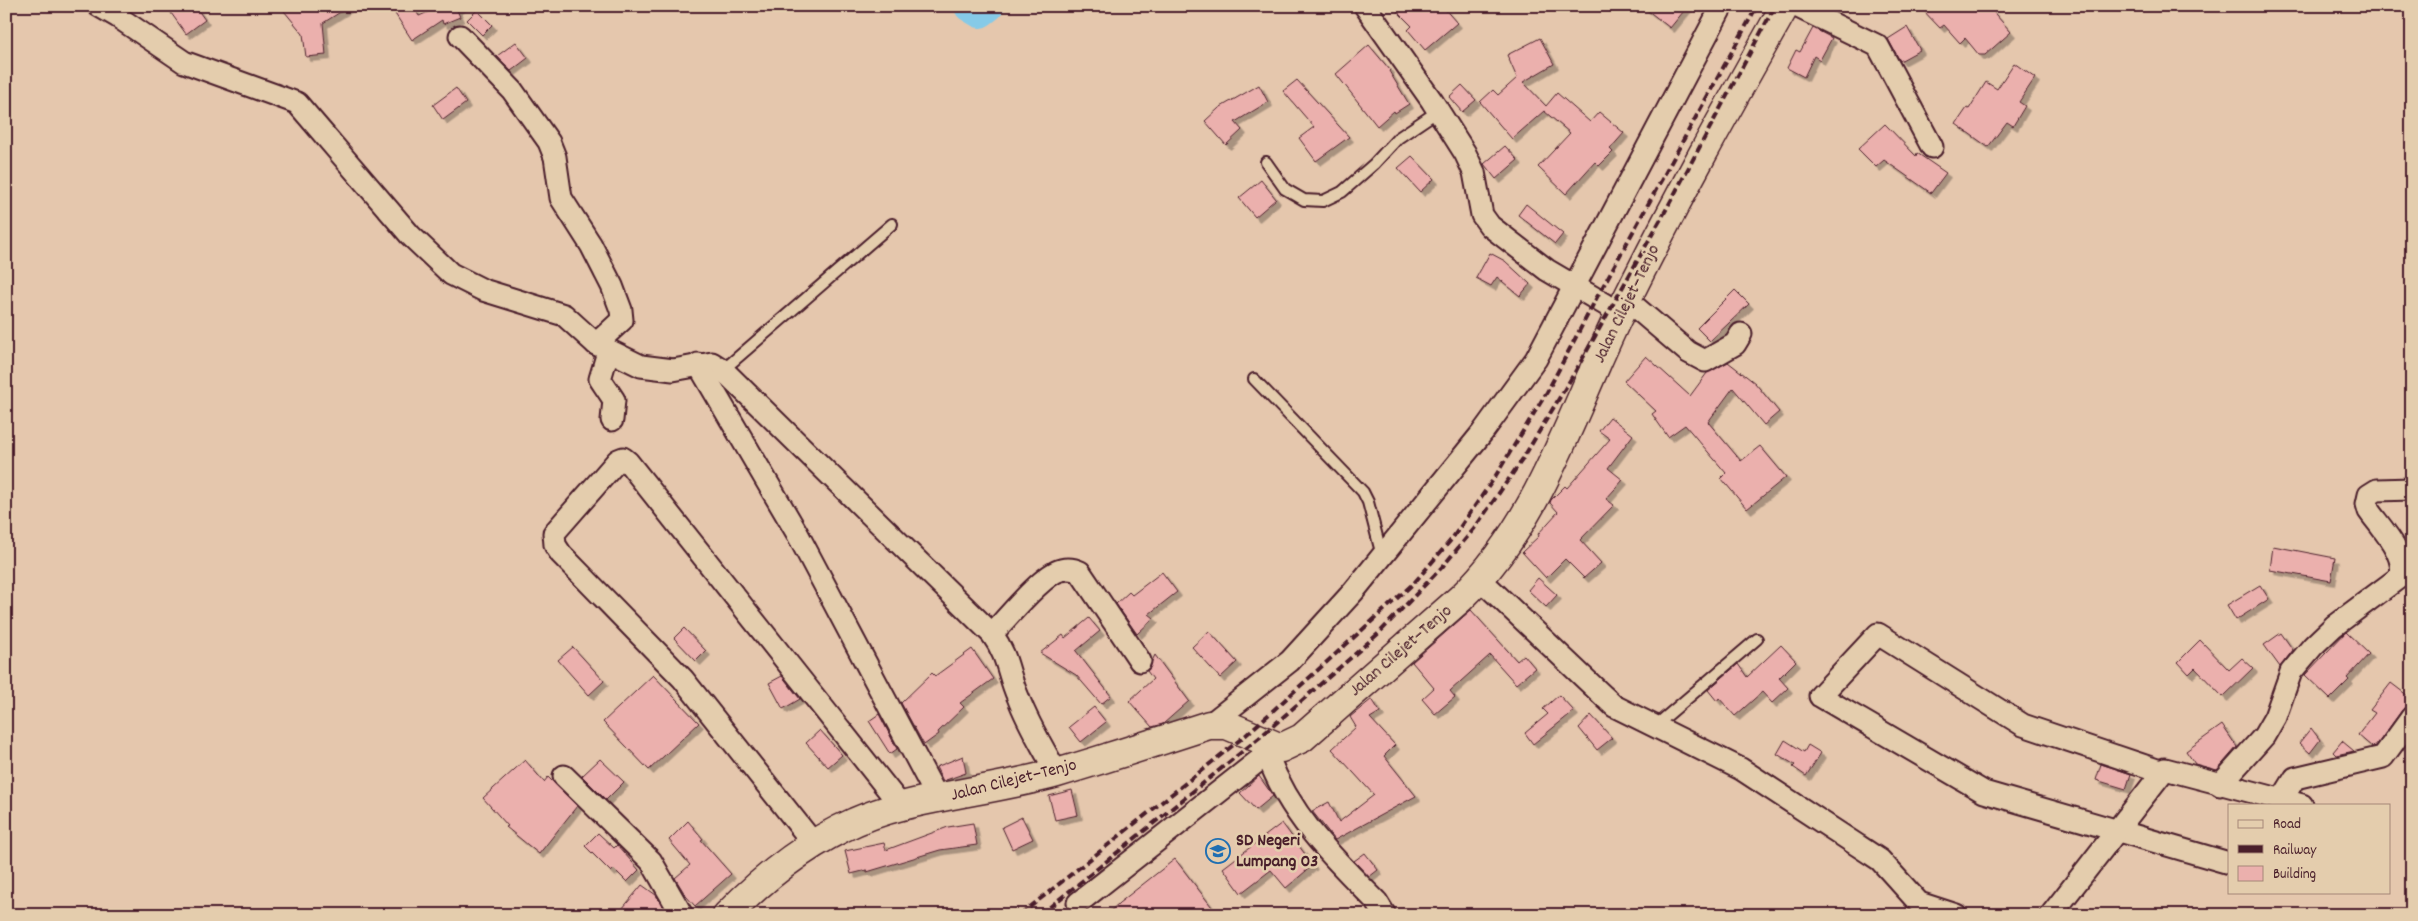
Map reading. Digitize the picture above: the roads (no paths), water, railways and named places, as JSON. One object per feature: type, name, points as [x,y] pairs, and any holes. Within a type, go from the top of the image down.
[{"type":"main road","name":"Jalan Cilejet–Tenjo","points":[[728,915],[747,895],[814,844],[844,827],[901,806],[1057,773],[1209,725],[1227,725],[1274,751],[1302,738],[1480,579],[1513,536],[1530,506],[1623,307],[1730,104],[1785,6]]},
{"type":"street","points":[[1366,6],[1465,153],[1474,172],[1482,215],[1490,226],[1519,251],[1574,287],[1623,307],[1688,352],[1705,361],[1734,344],[1742,334]]},
{"type":"street","points":[[1209,725],[1290,660],[1353,592],[1482,433],[1536,359],[1722,6]]},
{"type":"street","points":[[1796,6],[1878,46],[1932,148]]},
{"type":"street","points":[[102,7],[184,62],[297,103],[410,235],[451,274],[483,290],[564,315],[602,348],[640,366],[673,370],[712,363],[723,370],[992,634],[1004,650],[1015,691],[1026,718],[1057,773]]},
{"type":"street","points":[[460,36],[512,90],[553,150],[561,198],[591,245],[622,310],[622,320],[602,348],[600,378],[614,400],[612,420]]},
{"type":"street","points":[[698,364],[797,533],[938,799]]},
{"type":"street","points":[[814,844],[683,679],[561,554],[555,544],[554,533],[618,460],[623,458],[628,462],[901,806]]},
{"type":"street","points":[[2220,785],[2264,736],[2276,717],[2291,672],[2300,661],[2334,626],[2402,576],[2403,569],[2399,554],[2369,511],[2367,504],[2369,495],[2376,490],[2412,489]]},
{"type":"street","points":[[992,634],[1048,576],[1060,570],[1072,568],[1080,572],[1140,661]]},
{"type":"street","points":[[1480,579],[1614,706],[1741,769],[1880,860],[1919,909],[1956,915]]},
{"type":"street","points":[[2163,772],[2023,725],[1878,634],[1820,696],[1984,792],[2228,863]]},
{"type":"street","points":[[2282,799],[2295,778],[2383,757],[2412,717]]},
{"type":"street","points":[[1078,903],[1274,751],[1284,793],[1308,830],[1378,902],[1385,915]]},
{"type":"street","points":[[2051,915],[2165,769],[2220,785],[2299,804]]},
{"type":"street","points":[[564,776],[651,861],[682,915]]},
{"type":"lane","points":[[1266,162],[1285,189],[1304,200],[1323,201],[1342,192],[1398,138],[1438,111]]},
{"type":"lane","points":[[723,370],[892,224]]},
{"type":"lane","points":[[1254,379],[1363,492],[1368,502],[1382,557]]},
{"type":"lane","points":[[1654,727],[1757,638]]},
{"type":"waterway","points":[[970,6],[980,12],[988,6]]},
{"type":"railway","points":[[1020,915],[1246,735],[1414,583],[1451,540],[1493,480],[1547,392],[1757,6]]},
{"type":"railway","points":[[1040,915],[1259,738],[1379,633],[1443,566],[1474,529],[1522,460],[1575,372],[1667,208],[1775,6]]},
{"type":"place","name":"SD Negeri Lumpang 03","points":[[1218,851]]}]
